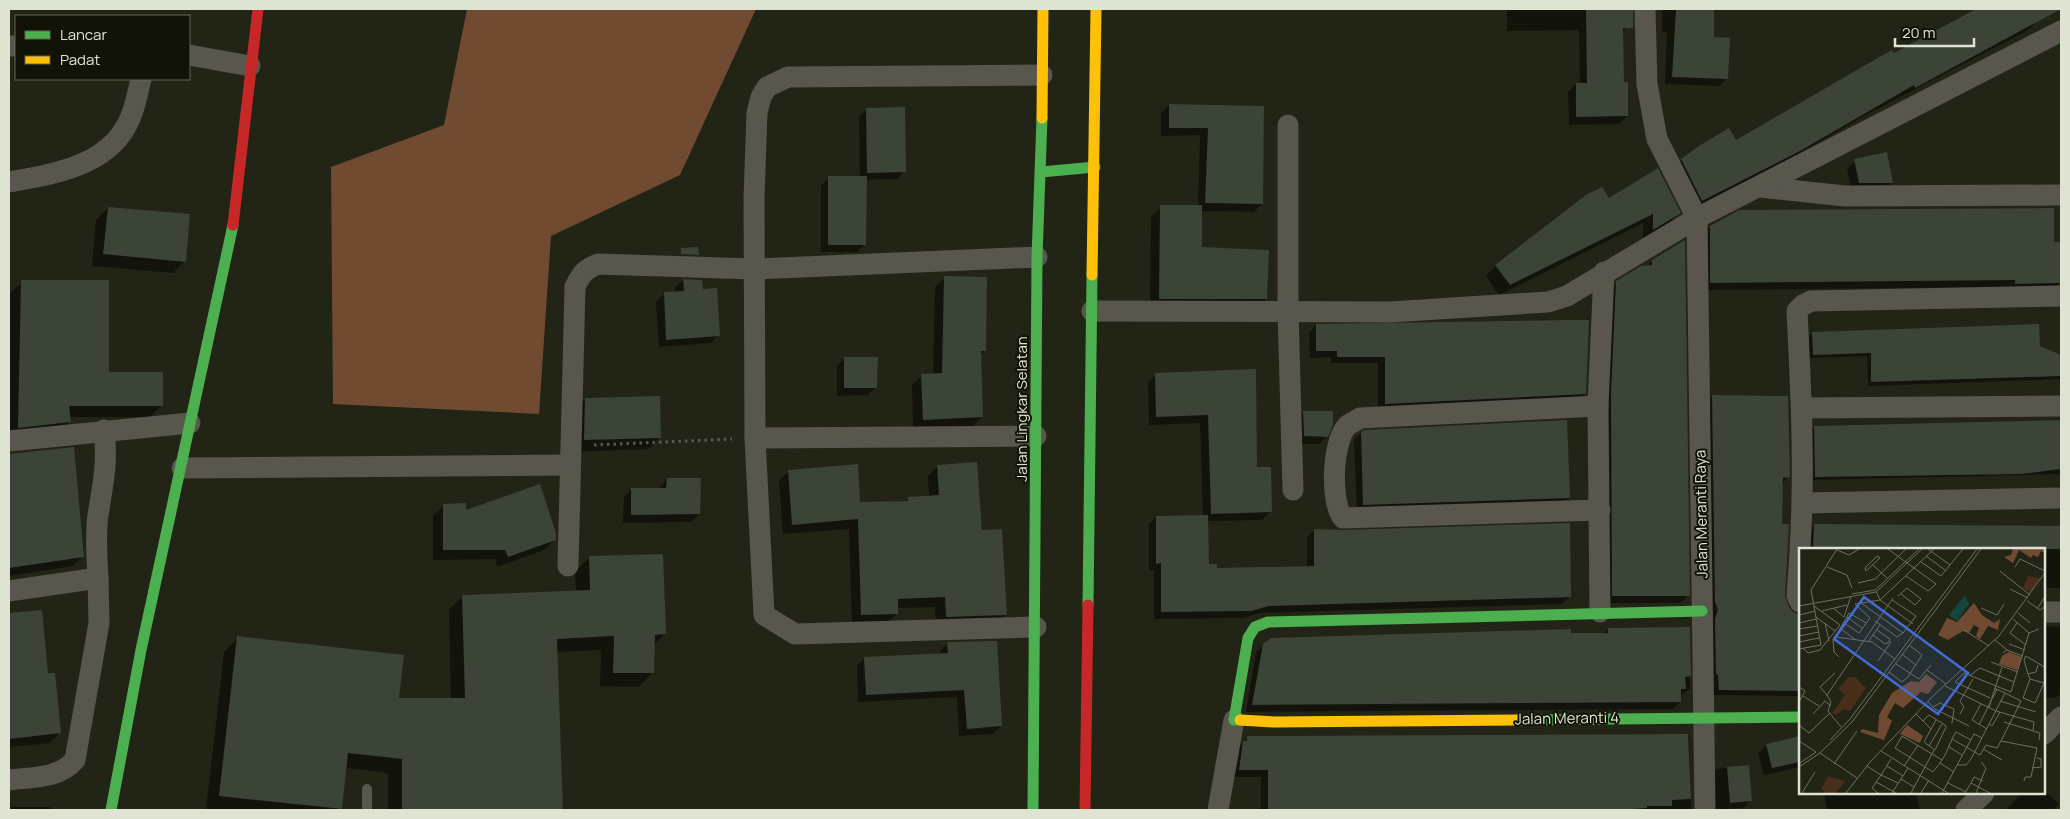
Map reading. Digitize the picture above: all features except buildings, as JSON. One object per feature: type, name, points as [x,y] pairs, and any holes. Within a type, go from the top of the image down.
[{"type":"main road","points":[[111,810],[141,650],[182,468],[233,225],[258,9]]},
{"type":"main road","name":"Jalan Lingkar Selatan","points":[[1033,810],[1038,257],[1044,9]]},
{"type":"main road","points":[[1085,810],[1096,9]]},
{"type":"main road","points":[[1041,172],[1095,166]]},
{"type":"main road","points":[[1234,720],[1248,638],[1260,624],[1268,622],[1600,612],[1702,612]]},
{"type":"main road","name":"Jalan Meranti 4","points":[[1234,720],[1334,722],[1703,716],[1799,717]]},
{"type":"street","points":[[1645,9],[1647,84],[1657,139],[1697,218]]},
{"type":"street","points":[[1092,310],[1390,312],[1548,302],[1567,296],[1604,272],[1697,218],[2061,31]]},
{"type":"street","points":[[190,55],[250,66]]},
{"type":"street","points":[[1036,627],[795,634],[764,614],[756,438],[754,269],[757,113],[761,98],[767,87],[788,77],[1042,76]]},
{"type":"street","points":[[9,182],[58,173],[93,158],[105,149],[115,141],[130,118],[141,80]]},
{"type":"street","points":[[1288,125],[1288,311],[1294,490]]},
{"type":"street","points":[[1760,187],[1845,196],[2061,194]]},
{"type":"street","name":"Jalan Meranti Raya","points":[[1697,218],[1705,810]]},
{"type":"street","points":[[568,566],[575,287],[583,272],[598,264],[754,269],[1038,257]]},
{"type":"street","points":[[1600,612],[1598,406],[1604,272]]},
{"type":"street","points":[[1800,548],[1803,503],[1802,408],[1797,311],[1803,305],[1811,301],[2061,296]]},
{"type":"street","points":[[1598,406],[1360,418],[1346,426],[1340,440],[1335,472],[1337,508],[1343,518],[1600,510]]},
{"type":"street","points":[[1802,408],[2061,406]]},
{"type":"street","points":[[9,441],[104,430],[190,423]]},
{"type":"street","points":[[9,780],[58,774],[74,760],[99,623],[98,517],[105,481],[107,456],[104,430]]},
{"type":"street","points":[[756,438],[1036,436]]},
{"type":"street","points":[[182,468],[570,456]]},
{"type":"street","points":[[1803,503],[2061,498]]},
{"type":"street","points":[[1799,574],[1799,598]]},
{"type":"street","points":[[9,591],[98,578]]},
{"type":"street","points":[[2045,612],[2061,612]]},
{"type":"street","points":[[2045,717],[2061,717]]},
{"type":"street","points":[[2045,733],[2061,717]]},
{"type":"street","points":[[1218,810],[1234,720]]},
{"type":"street","points":[[1966,810],[1983,794]]},
{"type":"lane","points":[[367,789],[367,810]]},
{"type":"path","points":[[570,456],[756,438]]},
{"type":"shaded area","points":[[467,9],[756,9],[680,175],[551,236],[539,414],[333,404],[331,167],[444,125]]},
{"type":"traffic: fast","points":[[1033,810],[1037,257],[1042,118]]},
{"type":"traffic: fast","points":[[1041,172],[1095,167]]},
{"type":"traffic: fast","points":[[111,810],[141,650],[233,225]]},
{"type":"traffic: fast","points":[[1088,605],[1092,275]]},
{"type":"traffic: fast","points":[[1240,720],[1234,720],[1248,638],[1255,627],[1268,622],[1702,611]]},
{"type":"traffic: fast","points":[[1517,720],[1799,717]]},
{"type":"traffic: slow","points":[[1042,118],[1043,9]]},
{"type":"traffic: slow","points":[[1092,275],[1096,9]]},
{"type":"traffic: slow","points":[[1240,720],[1274,722],[1517,720]]},
{"type":"traffic: jam","points":[[233,225],[258,9]]},
{"type":"traffic: jam","points":[[1085,810],[1088,605]]}]
